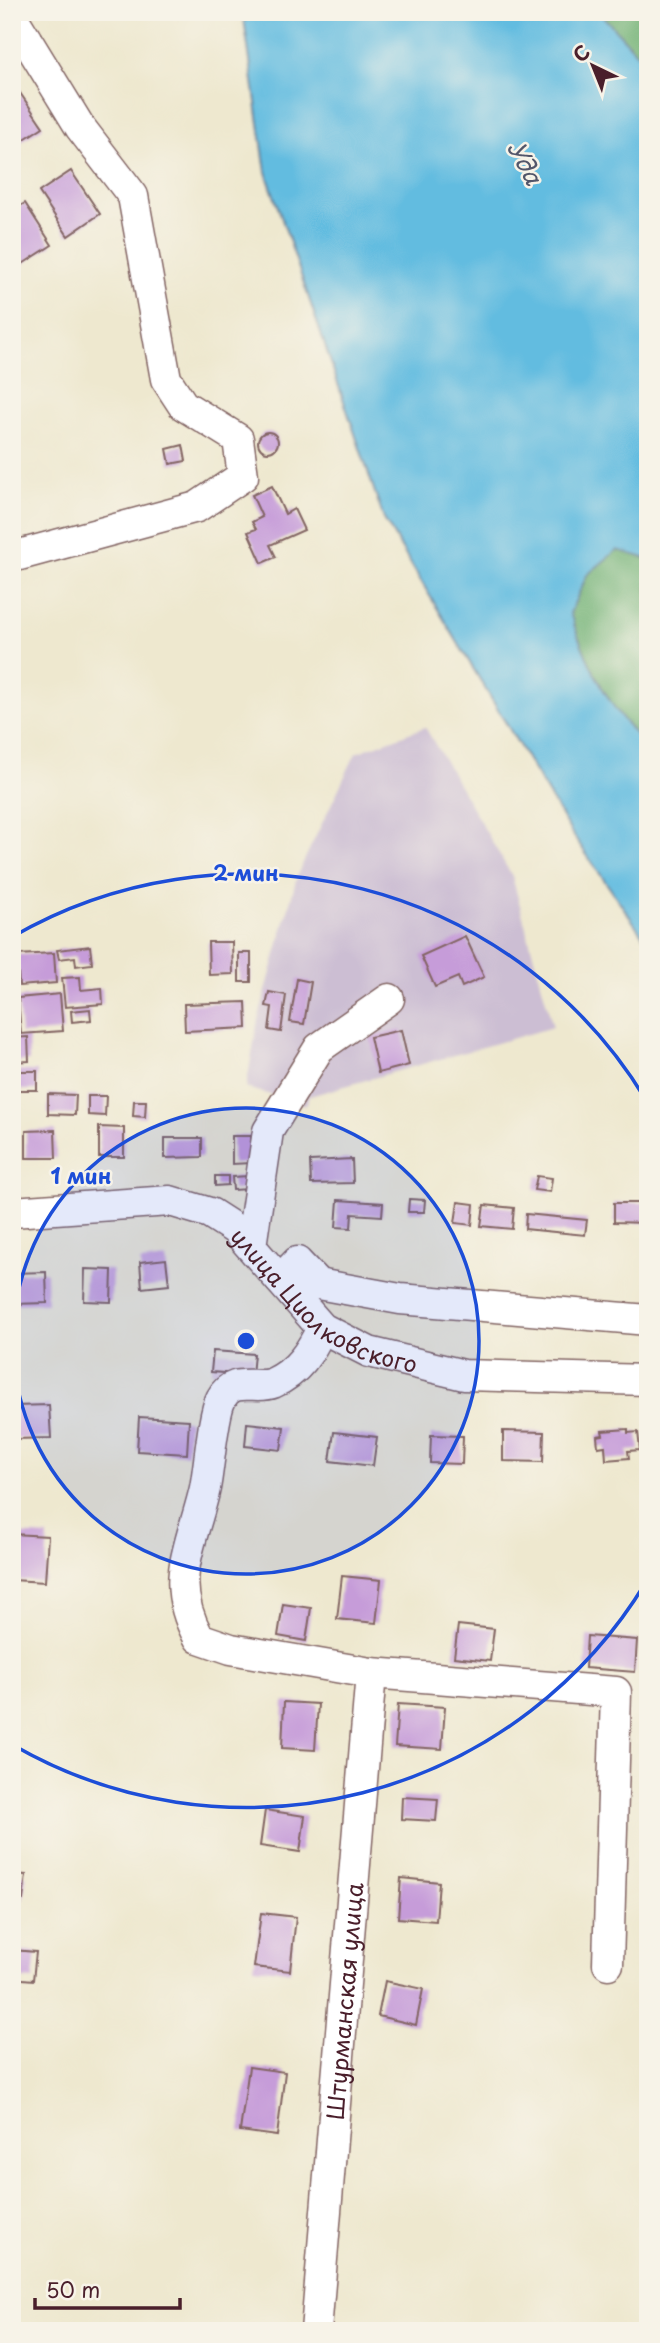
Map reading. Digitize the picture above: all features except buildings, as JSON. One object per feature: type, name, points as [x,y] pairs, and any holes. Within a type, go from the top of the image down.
[{"type":"street","points":[[12,16],[80,127],[133,196],[166,379],[183,405],[238,439],[243,476],[197,507],[12,557]]},
{"type":"street","points":[[251,1246],[268,1131],[319,1048],[389,999]]},
{"type":"street","name":"улица Циолковского","points":[[12,1212],[170,1201],[210,1213],[234,1229],[322,1328],[369,1352],[464,1375],[648,1380]]},
{"type":"street","points":[[280,1280],[297,1262],[318,1284],[400,1299],[648,1320]]},
{"type":"street","points":[[322,1328],[312,1349],[295,1370],[271,1384],[233,1385],[221,1399],[206,1485],[184,1571],[187,1616],[199,1638],[231,1649],[370,1673],[616,1692],[608,1964]]},
{"type":"street","name":"Штурманская улица","points":[[316,2331],[370,1673]]},
{"type":"shaded area","points":[[425,727],[512,876],[553,1027],[310,1096],[306,1105],[246,1088],[258,1020],[298,873],[356,753]]},
{"type":"green space","points":[[599,12],[648,12],[648,65]]},
{"type":"green space","points":[[617,549],[648,559],[648,747],[622,718],[601,685],[570,613],[587,575]]},
{"type":"water","name":"Уда","points":[[243,12],[599,12],[648,65],[648,559],[617,550],[587,575],[570,613],[601,685],[622,718],[648,747],[648,943],[571,832],[384,519],[266,172]]}]
